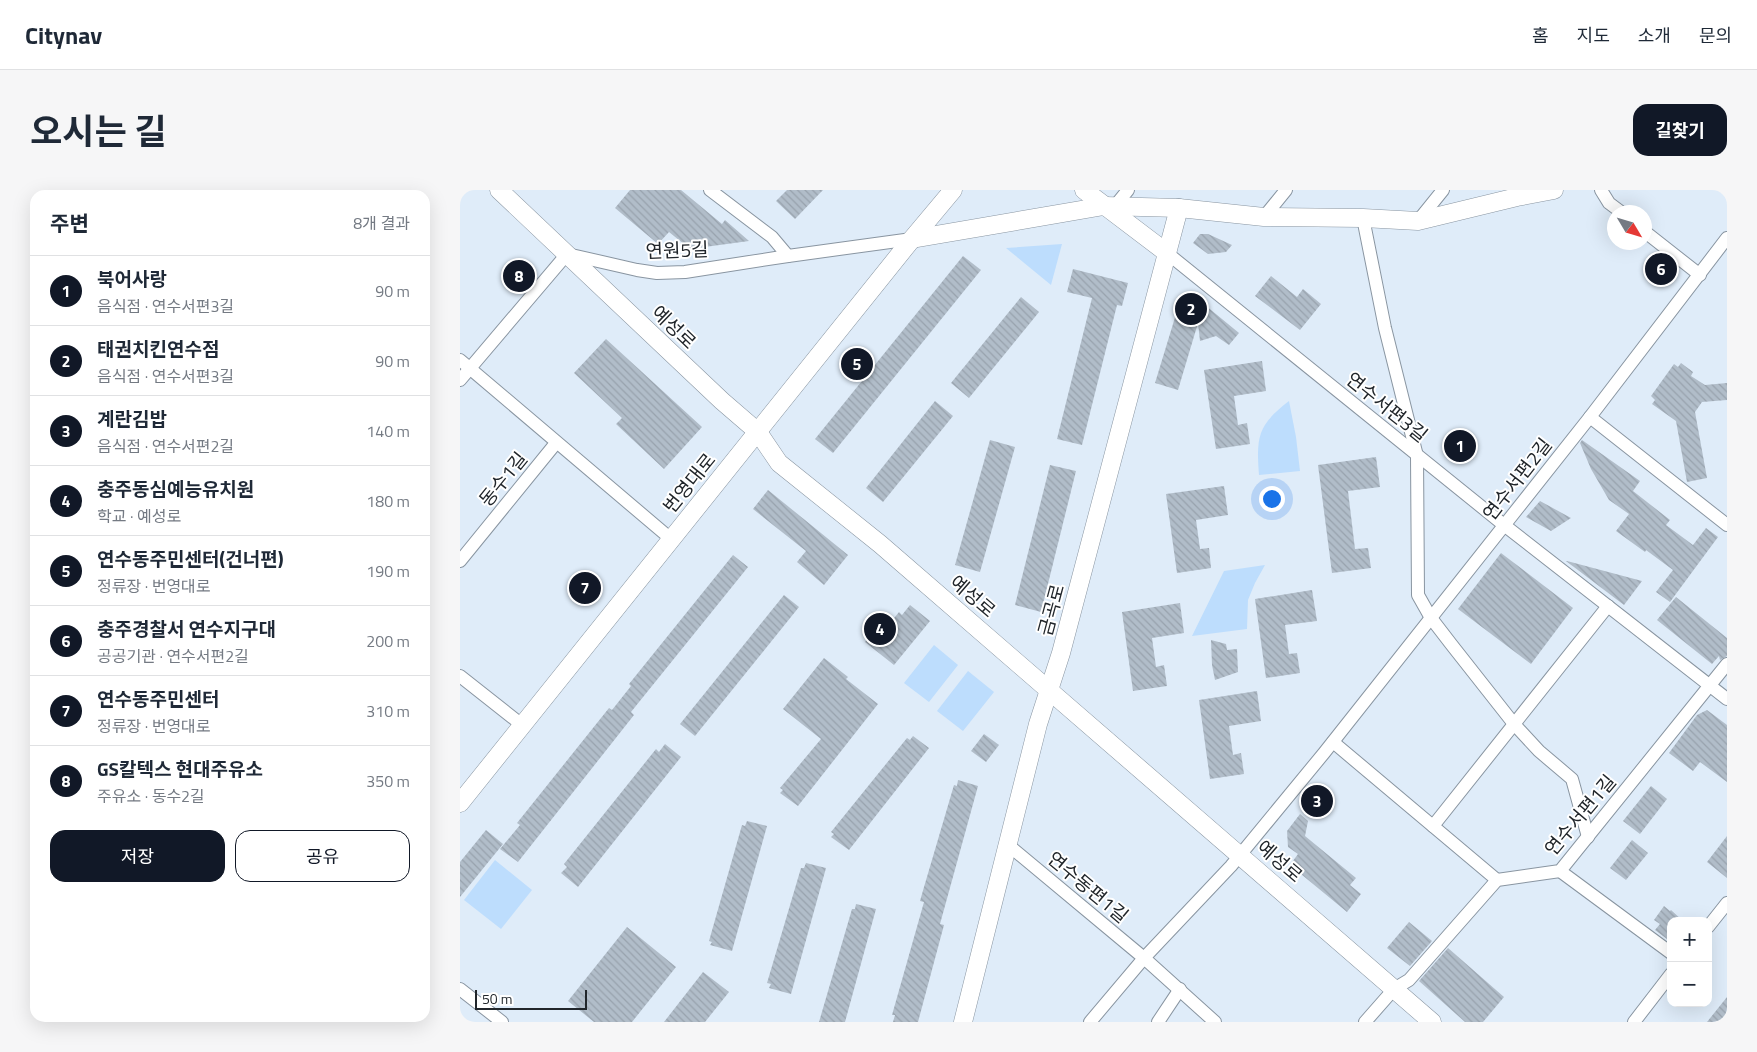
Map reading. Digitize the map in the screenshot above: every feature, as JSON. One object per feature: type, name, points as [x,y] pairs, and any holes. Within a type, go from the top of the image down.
[{"type":"street","name":"예성로","points":[[499,190],[722,401],[758,432],[779,463],[880,544],[1432,1022]]},
{"type":"street","points":[[710,190],[772,237],[788,256]]},
{"type":"street","name":"번영대로","points":[[460,803],[953,190]]},
{"type":"street","points":[[1084,190],[1109,206],[1167,253]]},
{"type":"street","points":[[1109,206],[1128,190]]},
{"type":"street","points":[[1264,217],[1286,190]]},
{"type":"street","points":[[1418,221],[1443,190]]},
{"type":"street","points":[[912,239],[1109,206],[1179,208],[1264,217],[1363,218],[1418,221],[1513,193],[1554,190]]},
{"type":"street","points":[[1601,190],[1612,205]]},
{"type":"street","name":"금곡로","points":[[963,1022],[1048,689],[1062,653],[1179,208]]},
{"type":"street","points":[[1363,218],[1385,328],[1417,456],[1418,595],[1431,618],[1514,724],[1539,751],[1572,780],[1588,837]]},
{"type":"street","points":[[1652,237],[1700,275]]},
{"type":"street","name":"연수서편2길","points":[[1240,854],[1333,742],[1590,417],[1727,238]]},
{"type":"street","name":"연원5길","points":[[567,254],[637,270],[657,273],[686,272],[912,239]]},
{"type":"street","name":"연수서편3길","points":[[1167,253],[1417,456],[1727,699]]},
{"type":"street","points":[[460,380],[465,364],[567,254]]},
{"type":"street","points":[[465,364],[671,539]]},
{"type":"street","points":[[1590,417],[1727,525]]},
{"type":"street","name":"동수1길","points":[[460,561],[556,443]]},
{"type":"street","points":[[1433,826],[1608,606]]},
{"type":"street","name":"연수서편1길","points":[[1496,880],[1560,871],[1727,664]]},
{"type":"street","points":[[460,676],[522,725]]},
{"type":"street","points":[[1333,742],[1496,880],[1409,980],[1394,989],[1365,1022]]},
{"type":"street","name":"연수동편1길","points":[[1007,844],[1144,958],[1216,1022]]},
{"type":"street","points":[[1090,1022],[1144,958],[1240,854]]},
{"type":"street","points":[[1560,871],[1667,950]]},
{"type":"street","points":[[1712,922],[1727,903]]},
{"type":"street","points":[[1634,1022],[1667,979]]},
{"type":"street","points":[[460,989],[502,1022]]},
{"type":"street","points":[[1158,1022],[1180,989]]},
{"type":"shaded area","points":[[1062,244],[1051,285],[1006,248]]},
{"type":"shaded area","points":[[1289,401],[1300,471],[1259,475],[1258,450],[1261,432],[1271,417]]},
{"type":"shaded area","points":[[1265,565],[1248,600],[1247,629],[1192,636],[1224,571]]},
{"type":"shaded area","points":[[934,645],[958,665],[929,702],[904,683]]},
{"type":"shaded area","points":[[968,671],[994,692],[963,731],[937,711]]},
{"type":"shaded area","points":[[495,860],[532,890],[501,929],[464,900]]},
{"type":"building","points":[[630,190],[681,190],[722,224],[725,220],[749,241],[690,249],[669,232],[658,244],[615,208]]},
{"type":"building","points":[[787,190],[823,190],[795,219],[776,201]]},
{"type":"building","points":[[1200,234],[1208,234],[1232,245],[1226,252],[1208,254],[1193,243]]},
{"type":"building","points":[[963,256],[981,270],[833,453],[815,439]]},
{"type":"building","points":[[1073,269],[1128,283],[1122,306],[1117,305],[1082,445],[1057,439],[1092,298],[1067,292]]},
{"type":"building","points":[[1271,276],[1297,297],[1303,289],[1321,304],[1300,330],[1255,296]]},
{"type":"building","points":[[1194,296],[1239,333],[1229,345],[1216,336],[1200,341],[1198,323],[1178,390],[1155,383],[1180,301],[1194,299]]},
{"type":"building","points":[[1021,297],[1039,312],[969,398],[951,383]]},
{"type":"building","points":[[606,339],[702,427],[664,469],[616,424],[622,418],[574,373]]},
{"type":"building","points":[[1262,361],[1266,391],[1234,396],[1238,425],[1247,423],[1250,444],[1216,449],[1204,370]]},
{"type":"building","points":[[1681,363],[1693,372],[1691,376],[1705,385],[1727,383],[1727,400],[1702,402],[1695,412],[1707,478],[1687,482],[1676,421],[1652,404],[1655,400],[1651,396],[1674,364],[1678,367]]},
{"type":"building","points":[[935,401],[953,416],[883,502],[866,488]]},
{"type":"building","points":[[990,440],[1015,447],[980,572],[955,565]]},
{"type":"building","points":[[1582,440],[1640,481],[1633,491],[1670,520],[1666,525],[1693,545],[1706,528],[1718,537],[1670,602],[1656,592],[1673,570],[1616,531],[1629,514],[1609,500],[1591,469],[1580,443]]},
{"type":"building","points":[[1376,457],[1380,487],[1348,491],[1355,549],[1368,548],[1371,568],[1332,573],[1318,465]]},
{"type":"building","points":[[1050,465],[1076,471],[1041,612],[1015,605]]},
{"type":"building","points":[[1224,486],[1228,515],[1196,520],[1200,549],[1209,548],[1211,568],[1177,573],[1166,494]]},
{"type":"building","points":[[768,490],[848,555],[824,585],[797,562],[806,551],[753,509]]},
{"type":"building","points":[[1540,501],[1571,518],[1551,531],[1526,517]]},
{"type":"building","points":[[1501,553],[1573,608],[1531,664],[1458,609]]},
{"type":"building","points":[[733,555],[748,567],[631,712],[634,715],[518,862],[500,849],[520,825],[517,823],[609,708],[612,710],[631,686],[629,684]]},
{"type":"building","points":[[1567,561],[1642,581],[1624,605]]},
{"type":"building","points":[[1312,590],[1317,621],[1285,625],[1289,654],[1297,653],[1300,673],[1266,678],[1255,599]]},
{"type":"building","points":[[784,595],[799,607],[695,736],[680,724]]},
{"type":"building","points":[[1676,597],[1727,638],[1727,656],[1720,660],[1719,656],[1712,664],[1657,620]]},
{"type":"building","points":[[1180,603],[1184,633],[1152,638],[1156,667],[1164,665],[1167,686],[1133,691],[1122,612]]},
{"type":"building","points":[[910,605],[930,621],[894,665],[865,642],[877,627],[883,632],[899,612],[902,615]]},
{"type":"building","points":[[1211,640],[1226,644],[1227,650],[1237,649],[1238,672],[1215,680]]},
{"type":"building","points":[[824,658],[848,677],[846,679],[878,704],[798,806],[780,793],[783,790],[780,788],[821,739],[783,709]]},
{"type":"building","points":[[1257,691],[1261,721],[1229,726],[1233,755],[1241,753],[1244,774],[1210,779],[1199,700]]},
{"type":"building","points":[[1707,710],[1727,725],[1727,782],[1700,762],[1693,771],[1669,753],[1697,715]]},
{"type":"building","points":[[984,734],[999,745],[986,762],[971,751]]},
{"type":"building","points":[[913,736],[929,748],[849,850],[831,837],[834,834],[831,832],[907,738],[910,740]]},
{"type":"building","points":[[665,744],[681,757],[578,887],[561,873],[567,867],[564,864],[656,749],[659,752]]},
{"type":"building","points":[[958,780],[978,786],[940,924],[944,925],[918,1022],[893,1022],[895,1015],[892,1015],[924,902],[920,901],[954,785],[957,786]]},
{"type":"building","points":[[1651,786],[1667,799],[1640,834],[1623,821]]},
{"type":"building","points":[[1300,814],[1308,821],[1305,836],[1356,878],[1350,885],[1361,894],[1347,912],[1290,865],[1298,854],[1288,847],[1287,831]]},
{"type":"building","points":[[747,821],[767,826],[732,951],[710,945],[712,942],[709,941],[742,825],[745,826]]},
{"type":"building","points":[[486,830],[503,844],[460,897],[460,862]]},
{"type":"building","points":[[1727,836],[1727,878],[1707,862]]},
{"type":"building","points":[[1632,840],[1648,853],[1626,880],[1610,868]]},
{"type":"building","points":[[806,863],[826,868],[791,994],[769,988],[771,984],[767,983],[801,868],[804,868]]},
{"type":"building","points":[[856,904],[876,909],[845,1022],[819,1022],[852,909],[855,909]]},
{"type":"building","points":[[1664,906],[1679,917],[1667,917],[1667,939],[1655,930],[1660,924],[1654,920]]},
{"type":"building","points":[[1409,922],[1432,941],[1410,966],[1387,948]]},
{"type":"building","points":[[627,927],[676,967],[632,1022],[594,1022],[568,1001]]},
{"type":"building","points":[[1448,948],[1504,997],[1483,1022],[1465,1022],[1419,981]]},
{"type":"building","points":[[703,972],[729,992],[705,1022],[664,1022]]},
{"type":"building","points":[[1727,997],[1727,1022],[1707,1022]]},
{"type":"place","name":"충주경찰서 연수지구대","points":[[1661,269]]},
{"type":"place","name":"GS칼텍스 현대주유소","points":[[519,276]]},
{"type":"place","name":"태권치킨연수점","points":[[1191,309]]},
{"type":"place","name":"연수동주민센터(건너편)","points":[[857,364]]},
{"type":"place","name":"북어사랑","points":[[1460,446]]},
{"type":"place","name":"연수동주민센터","points":[[585,588]]},
{"type":"place","name":"충주동심예능유치원","points":[[880,629]]},
{"type":"place","name":"계란김밥","points":[[1317,801]]}]
